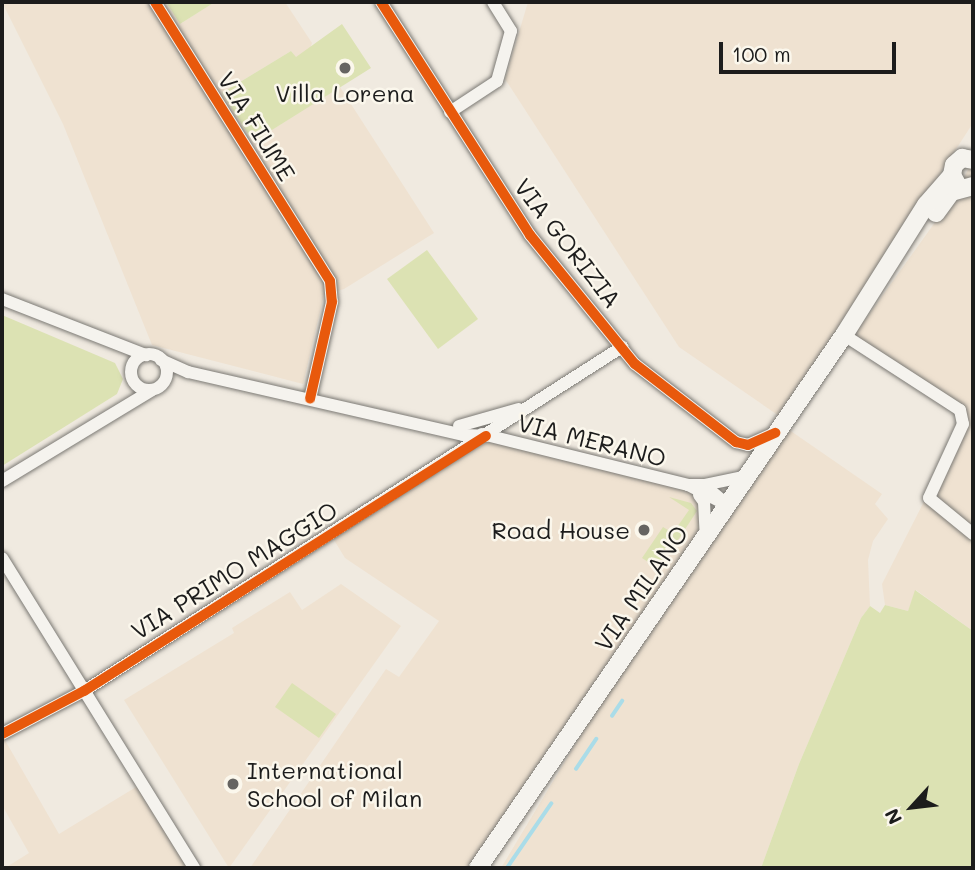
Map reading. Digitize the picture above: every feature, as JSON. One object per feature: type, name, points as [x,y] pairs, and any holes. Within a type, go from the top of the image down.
[{"type":"main road","name":"VIA MILANO","points":[[478,868],[844,335],[863,318],[946,198],[963,183],[956,162],[972,155]]},
{"type":"street","name":"VIA FIUME","points":[[155,2],[325,273],[332,302],[310,398]]},
{"type":"street","name":"VIA GORIZIA","points":[[381,2],[528,232],[635,364],[736,442],[748,445],[775,433]]},
{"type":"street","points":[[450,113],[497,81],[511,31],[493,2]]},
{"type":"street","points":[[2,299],[95,338],[188,372],[428,424],[463,435],[486,436]]},
{"type":"street","points":[[844,335],[960,410],[963,424],[929,498],[973,534]]},
{"type":"street","points":[[95,338],[124,353],[141,388],[152,390]]},
{"type":"street","name":"VIA PRIMO MAGGIO","points":[[2,734],[84,691],[622,347]]},
{"type":"street","points":[[125,403],[132,374],[146,355]]},
{"type":"street","points":[[161,360],[165,379]]},
{"type":"street","points":[[2,481],[125,403],[152,390],[165,379],[188,372]]},
{"type":"street","name":"VIA PRIMO MAGGIO","points":[[459,426],[526,407]]},
{"type":"street","points":[[428,424],[459,426],[486,436]]},
{"type":"street","name":"VIA MERANO","points":[[486,436],[688,485],[727,504]]},
{"type":"street","points":[[706,536],[701,490],[747,476]]},
{"type":"street","points":[[2,558],[194,868]]},
{"type":"shaded area","points":[[2,2],[166,2],[180,24],[215,2],[285,2],[312,43],[310,49],[296,58],[291,51],[222,93],[253,142],[340,87],[434,233],[344,289],[324,295],[303,384],[152,345],[63,124]]},
{"type":"shaded area","points":[[528,2],[973,2],[973,123],[782,418],[679,347],[505,79]]},
{"type":"shaded area","points":[[973,160],[973,631],[916,590],[908,611],[885,605],[882,584],[965,421],[847,336],[865,320],[956,193]]},
{"type":"shaded area","points":[[785,427],[882,494],[875,504],[888,519],[873,541],[868,560],[870,606],[861,618],[799,764],[761,868],[501,868],[632,650]]},
{"type":"shaded area","points":[[486,438],[681,485],[697,496],[704,536],[477,868],[250,868],[386,669],[399,677],[439,621],[345,558],[331,535]]},
{"type":"shaded area","name":"International School of Milan","points":[[341,584],[401,626],[229,868],[124,700],[234,633],[232,628],[290,592],[302,610]]},
{"type":"shaded area","points":[[2,735],[59,834],[141,784],[195,868],[5,868],[29,853],[2,805]]},
{"type":"green space","points":[[166,2],[215,2],[180,24]]},
{"type":"green space","points":[[342,24],[371,68],[253,142],[222,93],[291,51],[296,57]]},
{"type":"green space","points":[[427,250],[478,319],[438,349],[387,279]]},
{"type":"green space","points":[[2,315],[115,363],[123,379],[117,394],[2,466]]},
{"type":"green space","points":[[669,497],[691,503],[697,511],[659,569],[642,558],[663,527],[673,533],[689,510]]},
{"type":"green space","points":[[915,590],[973,631],[973,868],[761,868],[799,764],[861,618],[870,606],[880,613],[885,605],[908,611]]},
{"type":"green space","points":[[292,683],[336,714],[319,738],[275,707]]},
{"type":"waterway","points":[[612,716],[622,701]]},
{"type":"waterway","points":[[576,769],[596,739]]},
{"type":"waterway","points":[[507,868],[551,804]]},
{"type":"cycle path","points":[[155,2],[330,281],[332,302],[310,399]]},
{"type":"cycle path","points":[[381,2],[530,235],[635,364],[736,442],[748,445],[775,433]]},
{"type":"cycle path","points":[[2,734],[84,691],[486,436]]},
{"type":"place","name":"Villa Lorena","points":[[345,68]]},
{"type":"place","name":"Road House","points":[[644,530]]},
{"type":"place","name":"International School of Milan","points":[[233,784]]}]
